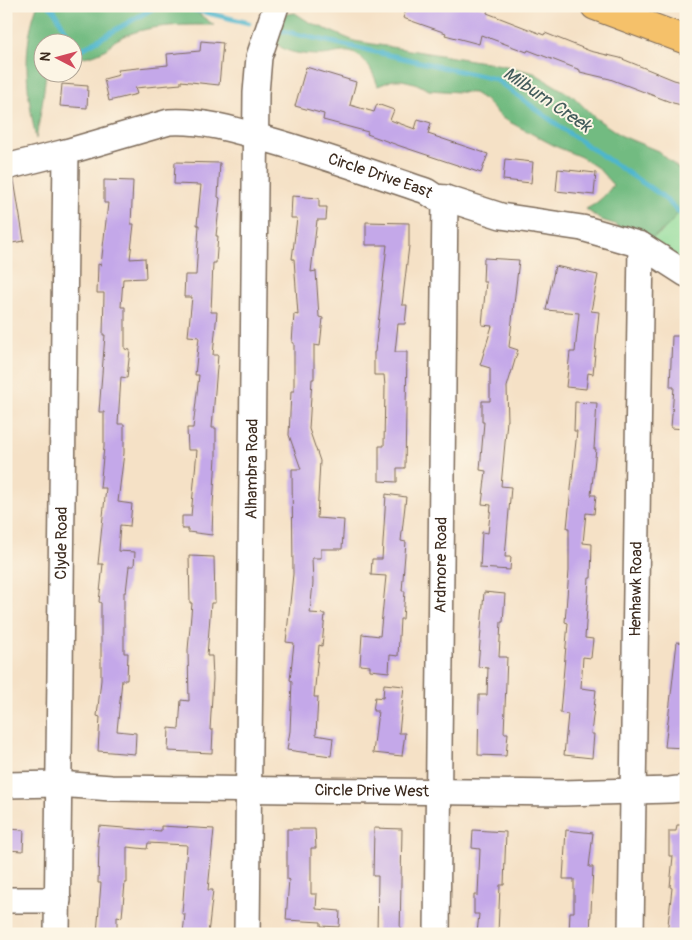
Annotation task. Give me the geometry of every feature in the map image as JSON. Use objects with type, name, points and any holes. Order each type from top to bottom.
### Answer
[{"type":"main road","points":[[595,6],[686,40]]},
{"type":"street","name":"Alhambra Road","points":[[247,934],[256,93],[259,57],[276,6]]},
{"type":"street","name":"Circle Drive East","points":[[6,167],[66,152],[169,122],[186,121],[206,124],[256,136],[305,151],[426,191],[435,197],[445,198],[501,216],[582,228],[641,245],[686,274]]},
{"type":"street","name":"Clyde Road","points":[[57,934],[66,152]]},
{"type":"street","name":"Ardmore Road","points":[[437,934],[445,198]]},
{"type":"street","name":"Henhawk Road","points":[[631,934],[641,245]]},
{"type":"street","name":"Circle Drive West","points":[[6,785],[59,784],[111,788],[563,793],[686,788]]},
{"type":"street","points":[[6,900],[58,900]]},
{"type":"green space","points":[[37,6],[188,6],[214,25],[165,26],[141,30],[116,40],[98,53],[82,57],[82,32],[32,32],[32,82],[45,82],[36,139],[27,72],[27,56],[32,23]]},
{"type":"green space","points":[[295,13],[309,22],[354,41],[502,65],[534,73],[574,97],[594,117],[622,136],[658,151],[686,175],[684,198],[676,216],[670,224],[643,243],[614,224],[599,219],[586,209],[601,199],[613,185],[598,168],[581,157],[557,147],[502,118],[485,100],[474,93],[429,90],[415,83],[402,80],[393,80],[378,86],[368,65],[355,54],[346,52],[307,55],[284,49],[275,40],[275,26],[278,18]]},
{"type":"green space","points":[[686,184],[686,271],[643,243],[662,232],[684,197]]},
{"type":"building","points":[[408,6],[478,6],[488,9],[487,13],[544,35],[545,33],[590,51],[620,58],[686,83],[686,106],[673,103],[610,79],[580,72],[580,70],[528,50],[527,52],[481,35],[479,44],[445,35],[446,33],[403,18]]},
{"type":"building","points":[[201,41],[223,43],[219,85],[181,81],[181,84],[135,88],[137,94],[109,101],[104,79],[119,75],[118,70],[168,65],[167,54],[200,51]]},
{"type":"building","points":[[306,67],[356,82],[350,105],[374,112],[377,104],[394,110],[390,120],[415,129],[418,119],[431,123],[428,134],[488,154],[481,173],[400,146],[367,134],[368,132],[323,120],[324,114],[295,106]]},
{"type":"building","points":[[62,84],[88,86],[87,108],[60,106]]},
{"type":"building","points":[[505,159],[533,162],[531,183],[503,180]]},
{"type":"building","points":[[175,162],[220,163],[218,197],[220,198],[216,236],[218,236],[216,263],[213,263],[211,312],[217,312],[213,355],[218,355],[212,428],[216,428],[212,535],[188,532],[188,529],[182,529],[182,516],[191,516],[197,450],[188,450],[187,428],[193,428],[199,375],[195,375],[199,337],[188,336],[192,297],[184,297],[185,275],[196,275],[199,225],[197,225],[201,185],[174,184]]},
{"type":"building","points":[[558,169],[596,173],[594,195],[556,191]]},
{"type":"building","points":[[14,180],[24,241],[6,244],[6,181]]},
{"type":"building","points":[[104,180],[133,181],[131,224],[134,224],[130,259],[145,258],[146,278],[123,279],[121,307],[125,307],[125,349],[130,350],[127,378],[121,377],[118,424],[124,424],[124,453],[118,502],[132,504],[130,526],[120,525],[118,551],[135,552],[134,566],[129,566],[126,592],[124,592],[124,653],[128,653],[127,680],[122,680],[117,731],[136,733],[135,754],[98,751],[100,717],[97,716],[101,680],[101,603],[99,602],[103,564],[98,564],[106,488],[100,488],[104,447],[104,412],[99,412],[105,335],[103,335],[104,293],[97,293],[98,264],[101,265],[108,203],[104,203]]},
{"type":"building","points":[[292,196],[319,198],[319,207],[327,207],[326,220],[317,220],[311,272],[316,271],[319,317],[323,318],[320,346],[314,345],[314,379],[312,379],[309,429],[320,461],[317,518],[344,520],[342,549],[321,549],[321,558],[312,558],[313,583],[310,613],[325,614],[322,646],[319,645],[314,697],[318,697],[316,735],[333,738],[331,756],[287,750],[290,731],[292,681],[290,680],[294,643],[286,642],[293,574],[292,469],[301,469],[289,435],[291,391],[294,391],[294,343],[292,343],[294,314],[298,315],[294,259],[292,259],[297,218],[291,218]]},
{"type":"building","points":[[366,222],[409,223],[409,246],[402,305],[407,305],[405,324],[398,324],[395,352],[407,352],[405,468],[397,468],[397,482],[379,481],[379,446],[384,446],[385,386],[384,375],[374,375],[374,352],[387,245],[366,245]]},
{"type":"building","points":[[484,258],[519,260],[509,347],[518,350],[507,387],[508,421],[501,486],[511,487],[505,557],[511,557],[510,570],[480,568],[482,532],[488,533],[491,505],[482,504],[486,471],[480,470],[484,422],[482,422],[482,401],[490,401],[490,368],[480,365],[492,326],[482,325],[486,282],[483,282]]},
{"type":"building","points":[[555,266],[598,275],[591,311],[599,312],[593,374],[588,373],[586,389],[566,387],[570,352],[575,352],[579,313],[546,310]]},
{"type":"building","points":[[672,336],[686,336],[686,429],[671,428],[674,387],[670,387]]},
{"type":"building","points":[[575,402],[597,403],[594,449],[596,449],[591,495],[596,495],[594,514],[586,513],[583,543],[592,544],[591,578],[589,578],[585,638],[593,639],[591,658],[583,657],[581,688],[596,690],[591,734],[594,734],[592,758],[564,755],[568,714],[560,713],[568,623],[565,622],[569,571],[569,528],[567,528],[577,431],[574,431]]},
{"type":"building","points":[[386,494],[406,497],[401,541],[406,542],[402,591],[405,591],[403,619],[400,619],[398,656],[390,655],[389,672],[370,670],[370,666],[360,665],[362,634],[380,636],[386,576],[371,575],[372,559],[382,559]]},
{"type":"building","points":[[189,556],[214,557],[215,603],[211,603],[207,656],[212,656],[213,679],[210,730],[213,730],[212,753],[168,751],[169,728],[179,729],[181,700],[189,701],[188,650],[192,603],[190,603]]},
{"type":"building","points":[[484,592],[505,594],[499,657],[507,657],[504,733],[508,733],[506,756],[478,755],[479,695],[487,695],[488,668],[478,667]]},
{"type":"building","points":[[677,642],[686,643],[686,748],[665,747]]},
{"type":"building","points":[[384,684],[404,686],[399,733],[405,733],[402,756],[373,753],[378,711],[373,711],[375,697],[383,698]]},
{"type":"building","points":[[677,825],[686,825],[686,934],[667,934],[673,856],[669,856],[669,831],[676,831]]},
{"type":"building","points":[[99,826],[161,831],[161,826],[214,829],[208,890],[213,890],[208,934],[183,934],[185,914],[182,914],[187,845],[148,843],[147,849],[127,847],[127,883],[125,883],[122,917],[117,916],[117,934],[97,934],[101,883],[98,883],[99,845],[97,845]]},
{"type":"building","points":[[374,828],[402,829],[400,934],[377,934],[378,876],[373,876]]},
{"type":"building","points":[[6,829],[24,830],[23,851],[6,850]]},
{"type":"building","points":[[287,829],[315,829],[316,848],[311,848],[311,894],[317,894],[316,909],[340,911],[339,927],[321,926],[321,922],[286,920],[289,879],[287,880]]},
{"type":"building","points":[[473,830],[506,832],[504,885],[500,885],[498,934],[477,934],[479,914],[474,914],[474,895],[478,895],[480,849],[472,848]]},
{"type":"building","points":[[566,830],[593,833],[589,867],[593,867],[590,934],[569,934],[570,912],[574,912],[574,879],[563,879]]},
{"type":"waterway","name":"Milburn Creek","points":[[49,6],[54,10],[66,32]]},
{"type":"waterway","name":"Milburn Creek","points":[[82,49],[157,6]]},
{"type":"waterway","name":"Milburn Creek","points":[[179,6],[249,23]]},
{"type":"waterway","name":"Milburn Creek","points":[[283,31],[495,79],[570,134],[661,195],[686,219]]}]
